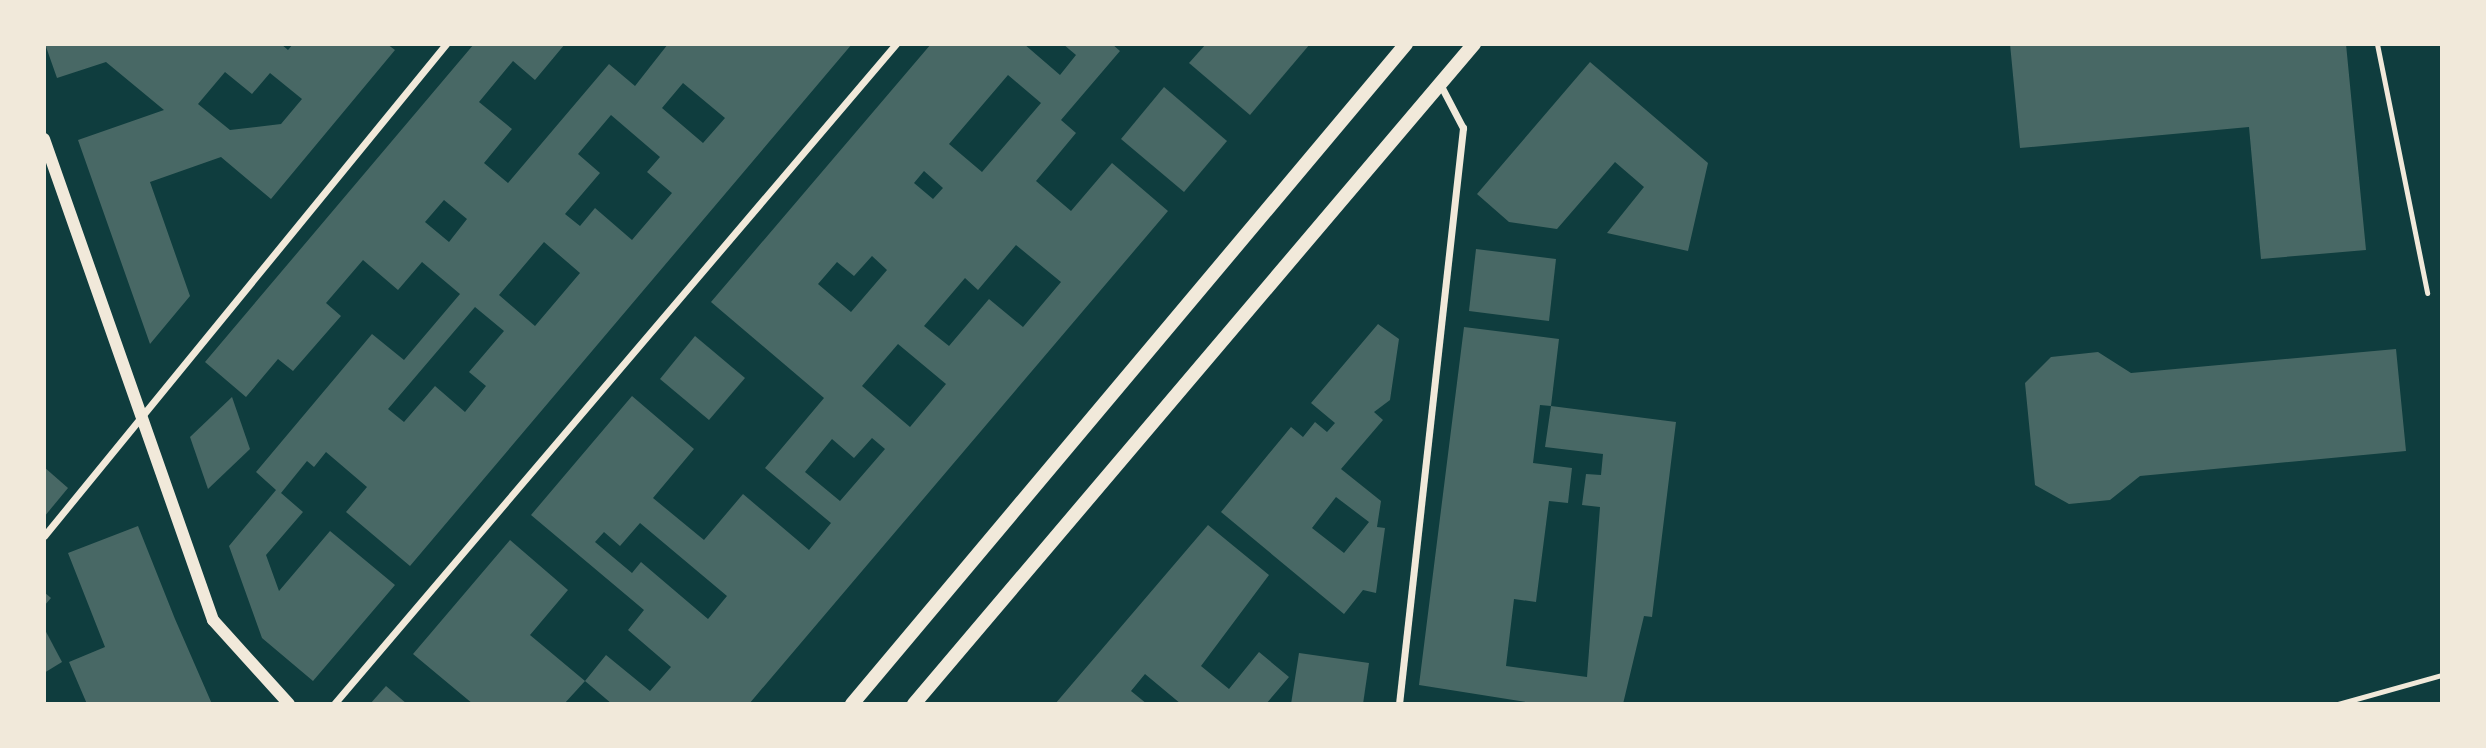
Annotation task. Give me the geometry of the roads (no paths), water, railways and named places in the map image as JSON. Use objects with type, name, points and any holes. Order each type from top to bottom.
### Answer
[{"type":"main road","points":[[852,704],[1406,44]]},
{"type":"main road","points":[[914,704],[1474,44]]},
{"type":"street","points":[[44,536],[446,44]]},
{"type":"street","points":[[334,704],[896,44]]},
{"type":"street","points":[[1399,704],[1463,128],[1441,86]]},
{"type":"street","points":[[44,139],[145,415],[214,620],[289,704]]},
{"type":"lane","points":[[2377,44],[2427,293]]},
{"type":"lane","points":[[2338,704],[2442,675]]}]
